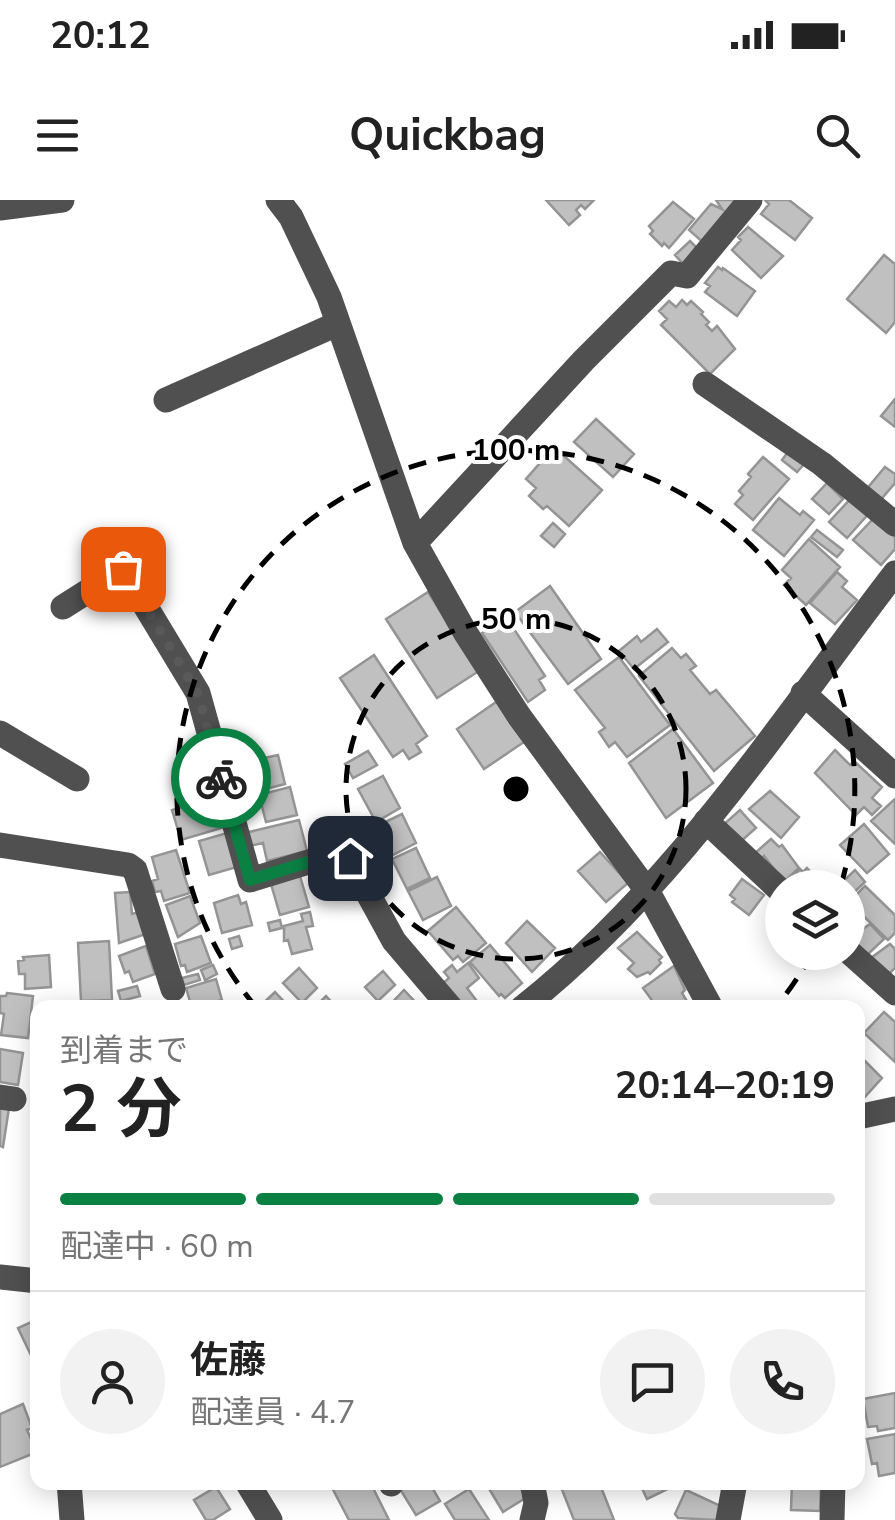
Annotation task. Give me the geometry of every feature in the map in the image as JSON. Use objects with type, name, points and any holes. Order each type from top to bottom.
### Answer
[{"type":"street","points":[[0,208],[62,200]]},
{"type":"street","points":[[278,200],[291,217],[328,297],[415,543],[465,632],[519,716],[648,892],[707,1000]]},
{"type":"street","points":[[415,543],[584,360],[671,273],[687,276],[750,200]]},
{"type":"street","points":[[166,400],[337,324]]},
{"type":"street","points":[[705,384],[822,464],[895,524]]},
{"type":"street","points":[[63,607],[123,569],[198,694],[250,880],[341,852],[347,855],[394,941],[444,1000]]},
{"type":"street","points":[[532,1000],[567,972],[648,892],[895,573]]},
{"type":"street","points":[[803,693],[895,776]]},
{"type":"street","points":[[0,733],[77,779]]},
{"type":"street","points":[[706,821],[765,876]]},
{"type":"street","points":[[0,845],[128,865],[135,870],[173,988]]},
{"type":"street","points":[[865,966],[895,993]]},
{"type":"street","points":[[865,1115],[895,1109]]},
{"type":"street","points":[[0,1277],[30,1280]]},
{"type":"street","points":[[70,1490],[72,1520]]},
{"type":"street","points":[[252,1490],[270,1520]]},
{"type":"street","points":[[532,1520],[536,1502],[534,1490]]},
{"type":"street","points":[[728,1520],[733,1490]]},
{"type":"street","points":[[832,1490],[832,1520]]},
{"type":"building","points":[[546,200],[594,200],[585,209],[581,205],[576,210],[580,215],[569,225]]},
{"type":"building","points":[[716,200],[742,200],[707,246],[689,230],[711,204],[722,209]]},
{"type":"building","points":[[765,200],[789,200],[812,218],[795,240],[761,214],[769,204]]},
{"type":"building","points":[[673,202],[694,219],[669,248],[650,234],[653,231],[649,226]]},
{"type":"building","points":[[748,227],[783,256],[761,278],[732,250]]},
{"type":"building","points":[[690,241],[701,252],[686,267],[675,255]]},
{"type":"building","points":[[884,255],[895,264],[895,322],[886,333],[847,299]]},
{"type":"building","points":[[718,267],[755,291],[737,316],[705,292],[710,286],[705,283]]},
{"type":"building","points":[[682,300],[687,305],[691,301],[703,312],[709,322],[706,325],[712,331],[717,326],[735,349],[710,374],[661,325],[667,319],[659,311],[669,301],[676,307]]},
{"type":"building","points":[[895,399],[895,427],[881,416]]},
{"type":"building","points":[[596,419],[634,454],[613,477],[574,442]]},
{"type":"building","points":[[554,447],[602,490],[569,526],[529,496],[536,488],[526,479]]},
{"type":"building","points":[[790,449],[806,462],[797,472],[782,460]]},
{"type":"building","points":[[763,457],[789,479],[753,520],[735,504],[743,495],[739,491],[751,477],[748,474]]},
{"type":"building","points":[[885,467],[895,474],[895,483],[878,503],[865,491]]},
{"type":"building","points":[[827,483],[843,499],[829,514],[812,499]]},
{"type":"building","points":[[854,495],[872,510],[847,538],[829,522]]},
{"type":"building","points":[[779,498],[800,515],[803,511],[814,520],[784,556],[753,530]]},
{"type":"building","points":[[874,518],[895,537],[895,549],[881,565],[853,540]]},
{"type":"building","points":[[553,523],[565,534],[554,547],[541,536]]},
{"type":"building","points":[[817,530],[843,550],[837,557],[811,537]]},
{"type":"building","points":[[809,539],[840,567],[806,605],[784,585],[791,578],[782,570]]},
{"type":"building","points":[[837,572],[847,581],[842,587],[857,600],[835,624],[810,603]]},
{"type":"building","points":[[550,586],[601,659],[568,684],[515,612]]},
{"type":"building","points":[[428,592],[479,671],[437,698],[386,619]]},
{"type":"building","points":[[506,617],[545,676],[539,680],[545,690],[528,702],[482,633]]},
{"type":"building","points":[[657,629],[668,642],[634,669],[619,651],[637,636],[641,642]]},
{"type":"building","points":[[672,648],[681,658],[686,654],[696,666],[690,670],[710,694],[716,690],[755,736],[714,771],[639,676]]},
{"type":"building","points":[[374,655],[427,736],[416,744],[421,752],[409,759],[403,750],[393,757],[340,678]]},
{"type":"building","points":[[619,657],[670,725],[627,757],[615,742],[609,747],[599,732],[605,728],[575,690]]},
{"type":"building","points":[[499,700],[527,740],[484,769],[457,729]]},
{"type":"building","points":[[673,729],[713,783],[666,818],[629,763]]},
{"type":"building","points":[[835,750],[850,765],[854,761],[882,787],[872,798],[881,806],[872,815],[864,807],[856,815],[815,773]]},
{"type":"building","points":[[368,751],[377,765],[353,778],[345,764]]},
{"type":"building","points":[[278,755],[285,784],[262,790],[255,760]]},
{"type":"building","points":[[383,776],[400,808],[376,822],[358,789]]},
{"type":"building","points":[[256,785],[258,793],[244,798],[241,789]]},
{"type":"building","points":[[290,787],[297,815],[266,822],[259,795]]},
{"type":"building","points":[[770,791],[799,817],[781,838],[749,809]]},
{"type":"building","points":[[217,797],[225,827],[181,840],[172,810]]},
{"type":"building","points":[[895,799],[895,844],[871,821]]},
{"type":"building","points":[[740,810],[756,828],[739,843],[723,825]]},
{"type":"building","points":[[402,814],[416,843],[389,857],[377,826]]},
{"type":"building","points":[[299,820],[307,851],[267,861],[263,843],[249,846],[245,833]]},
{"type":"building","points":[[864,824],[889,854],[867,873],[840,845]]},
{"type":"building","points":[[227,833],[237,867],[209,875],[199,841]]},
{"type":"building","points":[[771,839],[779,847],[782,845],[799,868],[775,870],[764,856],[760,860],[754,854]]},
{"type":"building","points":[[416,848],[430,878],[407,889],[392,859]]},
{"type":"building","points":[[176,850],[190,893],[164,901],[161,891],[155,892],[152,881],[158,879],[152,857]]},
{"type":"building","points":[[600,852],[628,883],[606,902],[578,871]]},
{"type":"building","points":[[300,876],[309,907],[280,915],[271,884]]},
{"type":"building","points":[[437,877],[451,906],[423,920],[408,891]]},
{"type":"building","points":[[742,879],[764,895],[749,915],[732,902],[735,899],[730,895]]},
{"type":"building","points":[[865,886],[895,915],[895,933],[888,940],[865,918]]},
{"type":"building","points":[[130,892],[132,914],[139,912],[146,934],[119,943],[115,893]]},
{"type":"building","points":[[238,895],[241,904],[246,902],[252,925],[222,933],[214,903]]},
{"type":"building","points":[[190,896],[200,923],[178,937],[166,905]]},
{"type":"building","points":[[456,907],[486,943],[463,962],[458,956],[453,960],[428,931]]},
{"type":"building","points":[[310,912],[313,926],[306,927],[312,949],[292,954],[288,940],[284,941],[284,926],[303,921],[301,914]]},
{"type":"building","points":[[280,920],[282,928],[270,931],[268,923]]},
{"type":"building","points":[[527,921],[555,948],[532,972],[506,943]]},
{"type":"building","points":[[870,924],[884,939],[866,956],[865,955],[865,928]]},
{"type":"building","points":[[637,932],[662,957],[650,974],[637,977],[628,969],[634,963],[618,948]]},
{"type":"building","points":[[201,936],[211,963],[187,972],[185,965],[181,966],[175,944]]},
{"type":"building","points":[[239,936],[242,946],[232,949],[229,939]]},
{"type":"building","points":[[109,941],[112,1000],[81,1000],[78,943]]},
{"type":"building","points":[[890,944],[895,949],[895,968],[888,975],[871,958]]},
{"type":"building","points":[[490,945],[522,983],[505,998],[470,962]]},
{"type":"building","points":[[146,946],[155,974],[133,982],[119,956]]},
{"type":"building","points":[[49,955],[51,987],[25,989],[25,974],[19,974],[18,961]]},
{"type":"building","points":[[468,963],[479,978],[467,988],[476,1000],[458,1000],[442,984],[449,978],[444,972],[452,965],[457,972]]},
{"type":"building","points":[[213,965],[217,974],[205,980],[201,970]]},
{"type":"building","points":[[674,966],[686,1000],[652,1000],[643,988]]},
{"type":"building","points":[[299,968],[317,988],[305,1000],[299,1000],[283,983]]},
{"type":"building","points":[[383,971],[395,985],[379,1000],[365,987]]},
{"type":"building","points":[[198,974],[200,980],[184,985],[182,978]]},
{"type":"building","points":[[216,979],[222,1000],[190,1000],[186,988]]},
{"type":"building","points":[[137,986],[140,996],[121,1000],[118,991]]},
{"type":"building","points":[[404,990],[413,1000],[395,1000]]},
{"type":"building","points":[[275,992],[282,1000],[266,1000]]},
{"type":"building","points":[[0,996],[33,996],[28,1038],[1,1035],[4,1014],[0,1013]]},
{"type":"building","points":[[884,1012],[895,1022],[895,1062],[865,1034]]},
{"type":"building","points":[[0,1049],[23,1053],[18,1085],[0,1082]]},
{"type":"building","points":[[865,1061],[882,1078],[865,1097]]},
{"type":"building","points":[[0,1107],[9,1108],[3,1147],[0,1146]]},
{"type":"building","points":[[30,1323],[30,1353],[18,1328]]},
{"type":"building","points":[[895,1393],[895,1428],[878,1431],[877,1426],[868,1427],[865,1399]]},
{"type":"building","points":[[23,1404],[30,1423],[27,1430],[30,1455],[0,1467],[0,1414]]},
{"type":"building","points":[[895,1434],[895,1473],[879,1476],[867,1439]]},
{"type":"building","points":[[218,1490],[230,1509],[206,1520],[194,1500]]},
{"type":"building","points":[[333,1490],[374,1490],[389,1520],[349,1520]]},
{"type":"building","points":[[401,1490],[434,1490],[440,1501],[416,1515]]},
{"type":"building","points":[[470,1490],[489,1520],[455,1520],[445,1504]]},
{"type":"building","points":[[490,1490],[523,1490],[527,1497],[503,1512]]},
{"type":"building","points":[[562,1490],[602,1490],[614,1520],[574,1520]]},
{"type":"building","points":[[643,1490],[666,1490],[647,1499]]},
{"type":"building","points":[[686,1490],[723,1507],[717,1520],[678,1518],[675,1514]]},
{"type":"building","points":[[792,1490],[821,1490],[820,1511],[791,1510]]},
{"type":"way so far","points":[[123,569],[198,694],[221,778]]},
{"type":"route","points":[[221,778],[250,880],[341,852],[350,858]]}]
